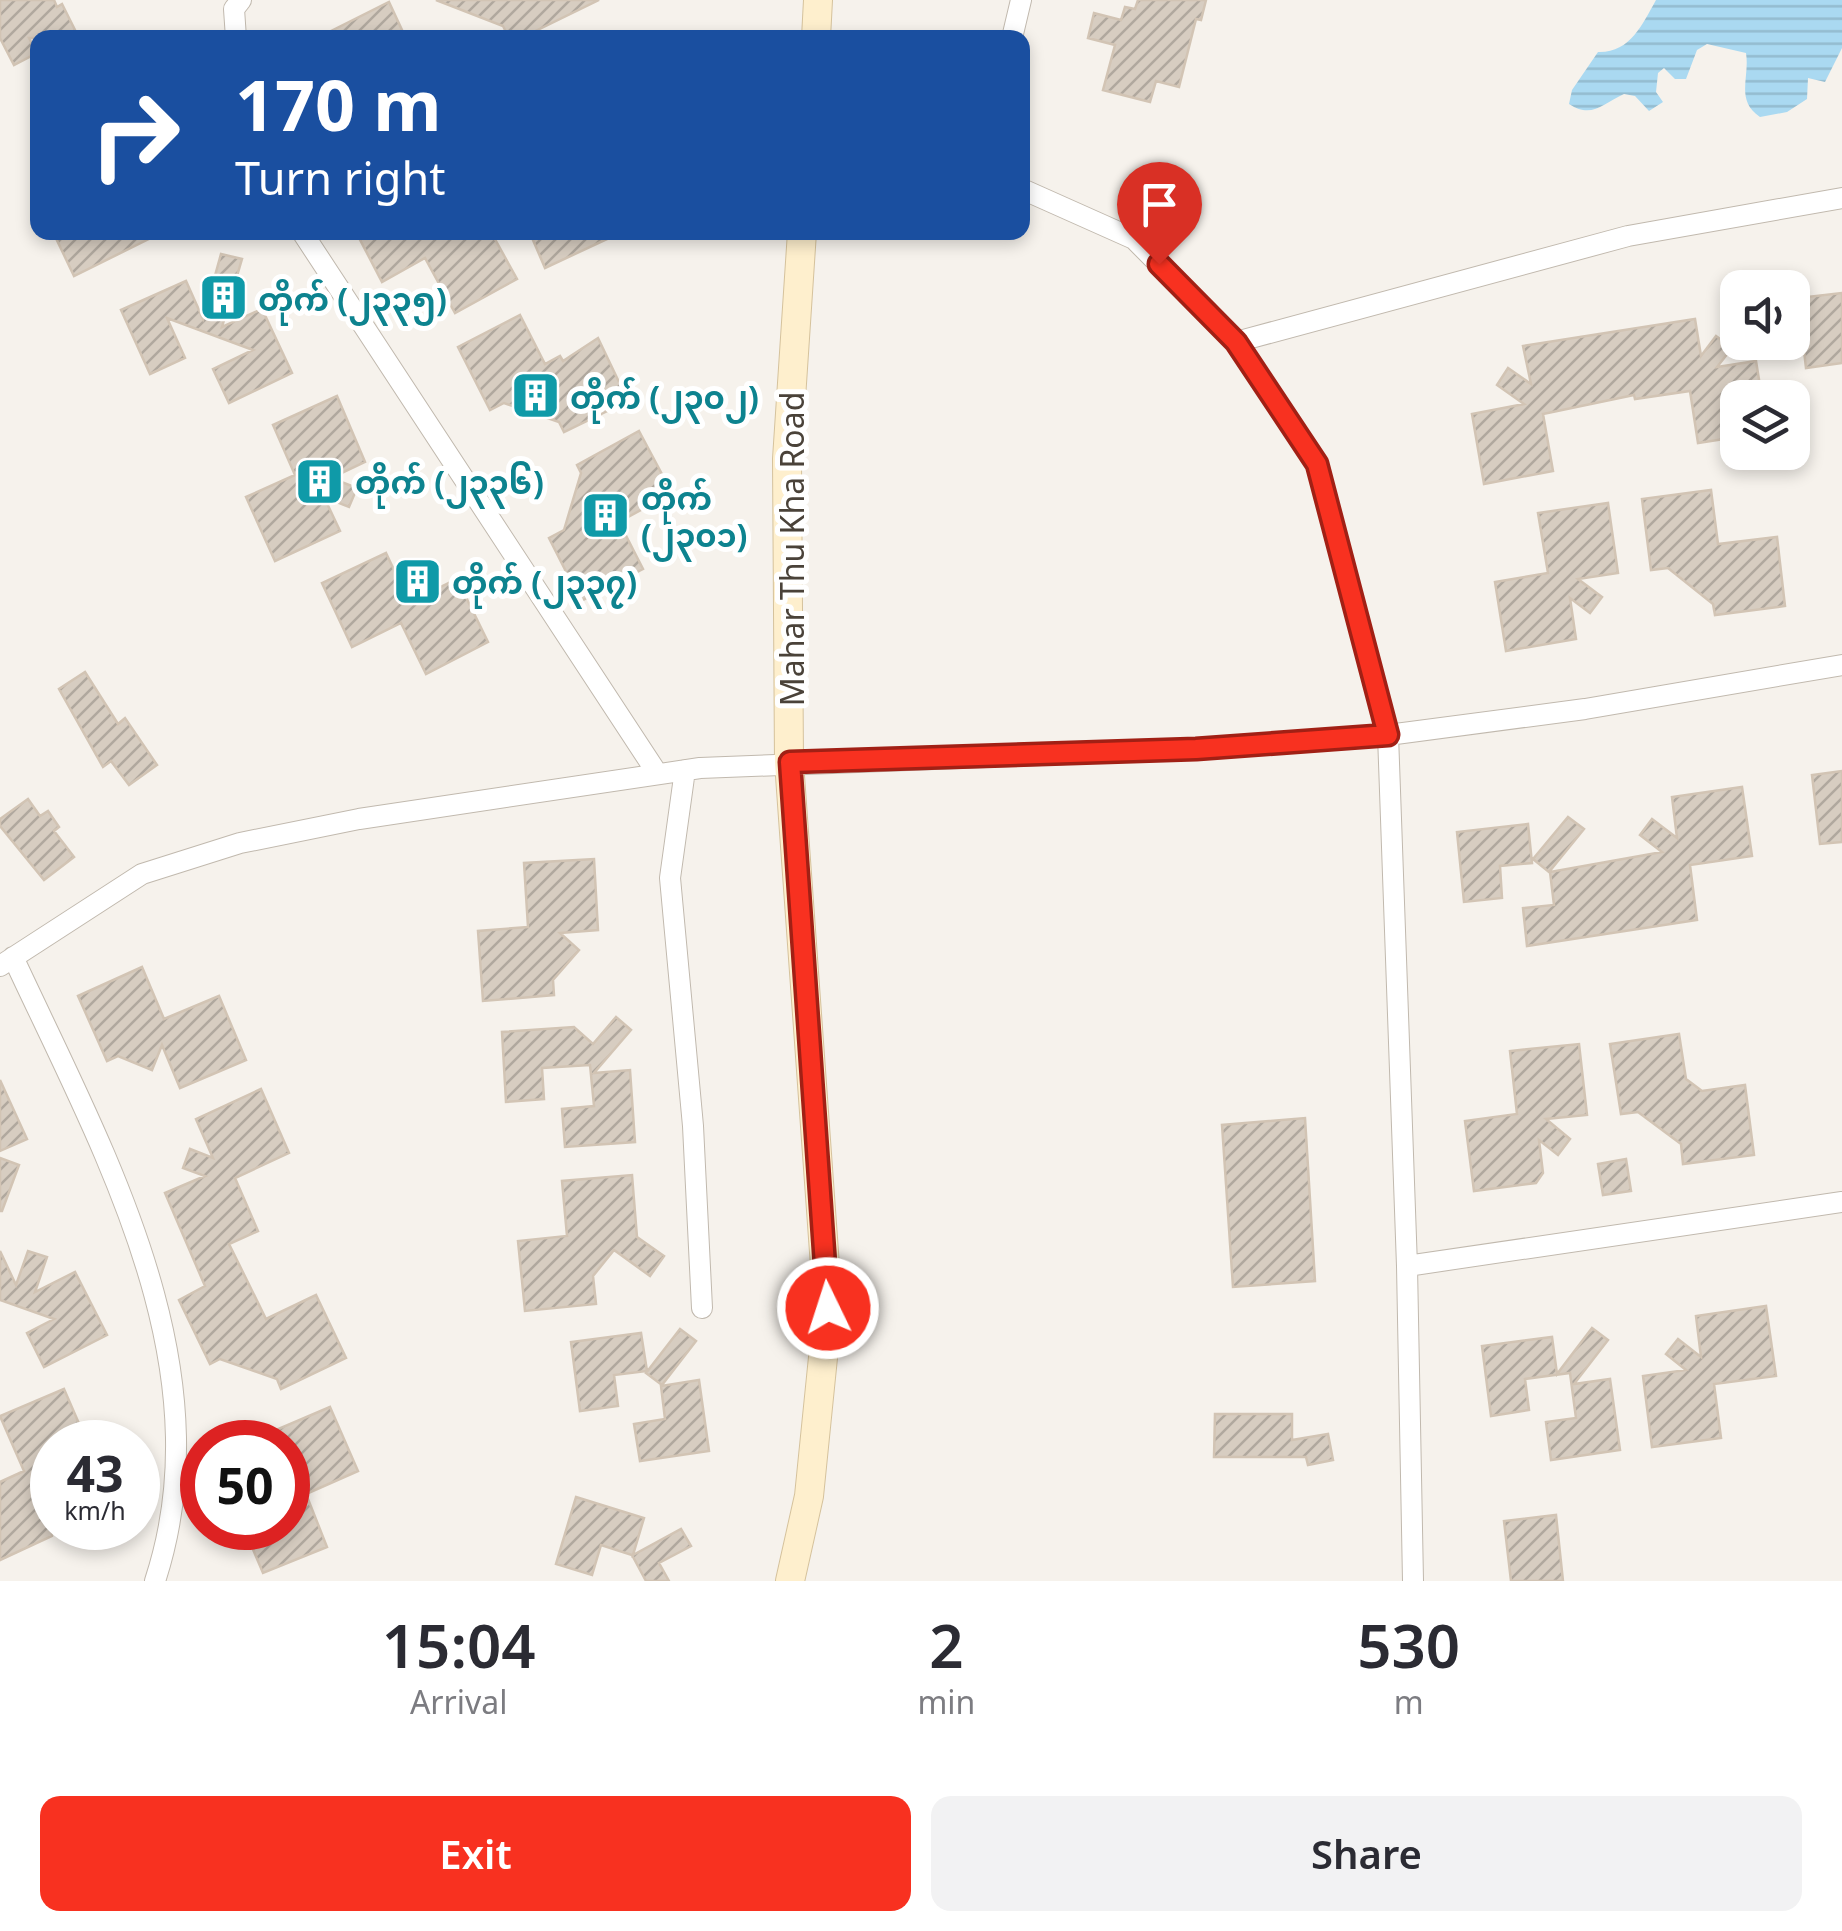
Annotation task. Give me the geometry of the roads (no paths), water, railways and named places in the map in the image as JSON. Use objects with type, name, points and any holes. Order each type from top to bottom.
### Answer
[{"type":"main road","points":[[816,30],[818,0]]},
{"type":"main road","name":"Mahar Thu Kha Road","points":[[790,1581],[809,1496],[828,1308],[790,762],[787,460],[801,240]]},
{"type":"street","points":[[235,30],[234,9],[241,0]]},
{"type":"street","points":[[1014,30],[1022,0]]},
{"type":"street","points":[[1030,192],[1134,238],[1236,342],[1317,464],[1388,735],[1408,1266],[1413,1581]]},
{"type":"street","points":[[1236,342],[1628,236],[1842,198]]},
{"type":"street","points":[[307,240],[657,772]]},
{"type":"street","points":[[155,1581],[171,1524],[176,1474],[172,1392],[154,1282],[108,1162],[7,962],[142,874],[180,859],[358,819],[657,772],[790,762],[1196,749],[1388,735],[1585,709],[1842,665]]},
{"type":"street","points":[[685,770],[670,878],[693,1126],[702,1308]]},
{"type":"street","points":[[1408,1266],[1842,1202]]},
{"type":"water","points":[[1656,0],[1842,0],[1842,48],[1825,82],[1808,78],[1807,99],[1787,112],[1760,117],[1746,96],[1746,53],[1707,44],[1697,50],[1686,79],[1675,79],[1664,68],[1658,73],[1656,92],[1663,102],[1649,111],[1635,96],[1624,94],[1591,110],[1569,104],[1572,90],[1598,52],[1627,43]]},
{"type":"place","name":"တိုက် (၂၃၃၅)","points":[[223,298]]},
{"type":"place","name":"တိုက် (၂၃၀၂)","points":[[535,396]]},
{"type":"place","name":"တိုက် (၂၃၃၆)","points":[[320,481]]},
{"type":"place","name":"တိုက် (၂၃၀၁)","points":[[606,515]]},
{"type":"place","name":"တိုက် (၂၃၃၇)","points":[[417,581]]}]
